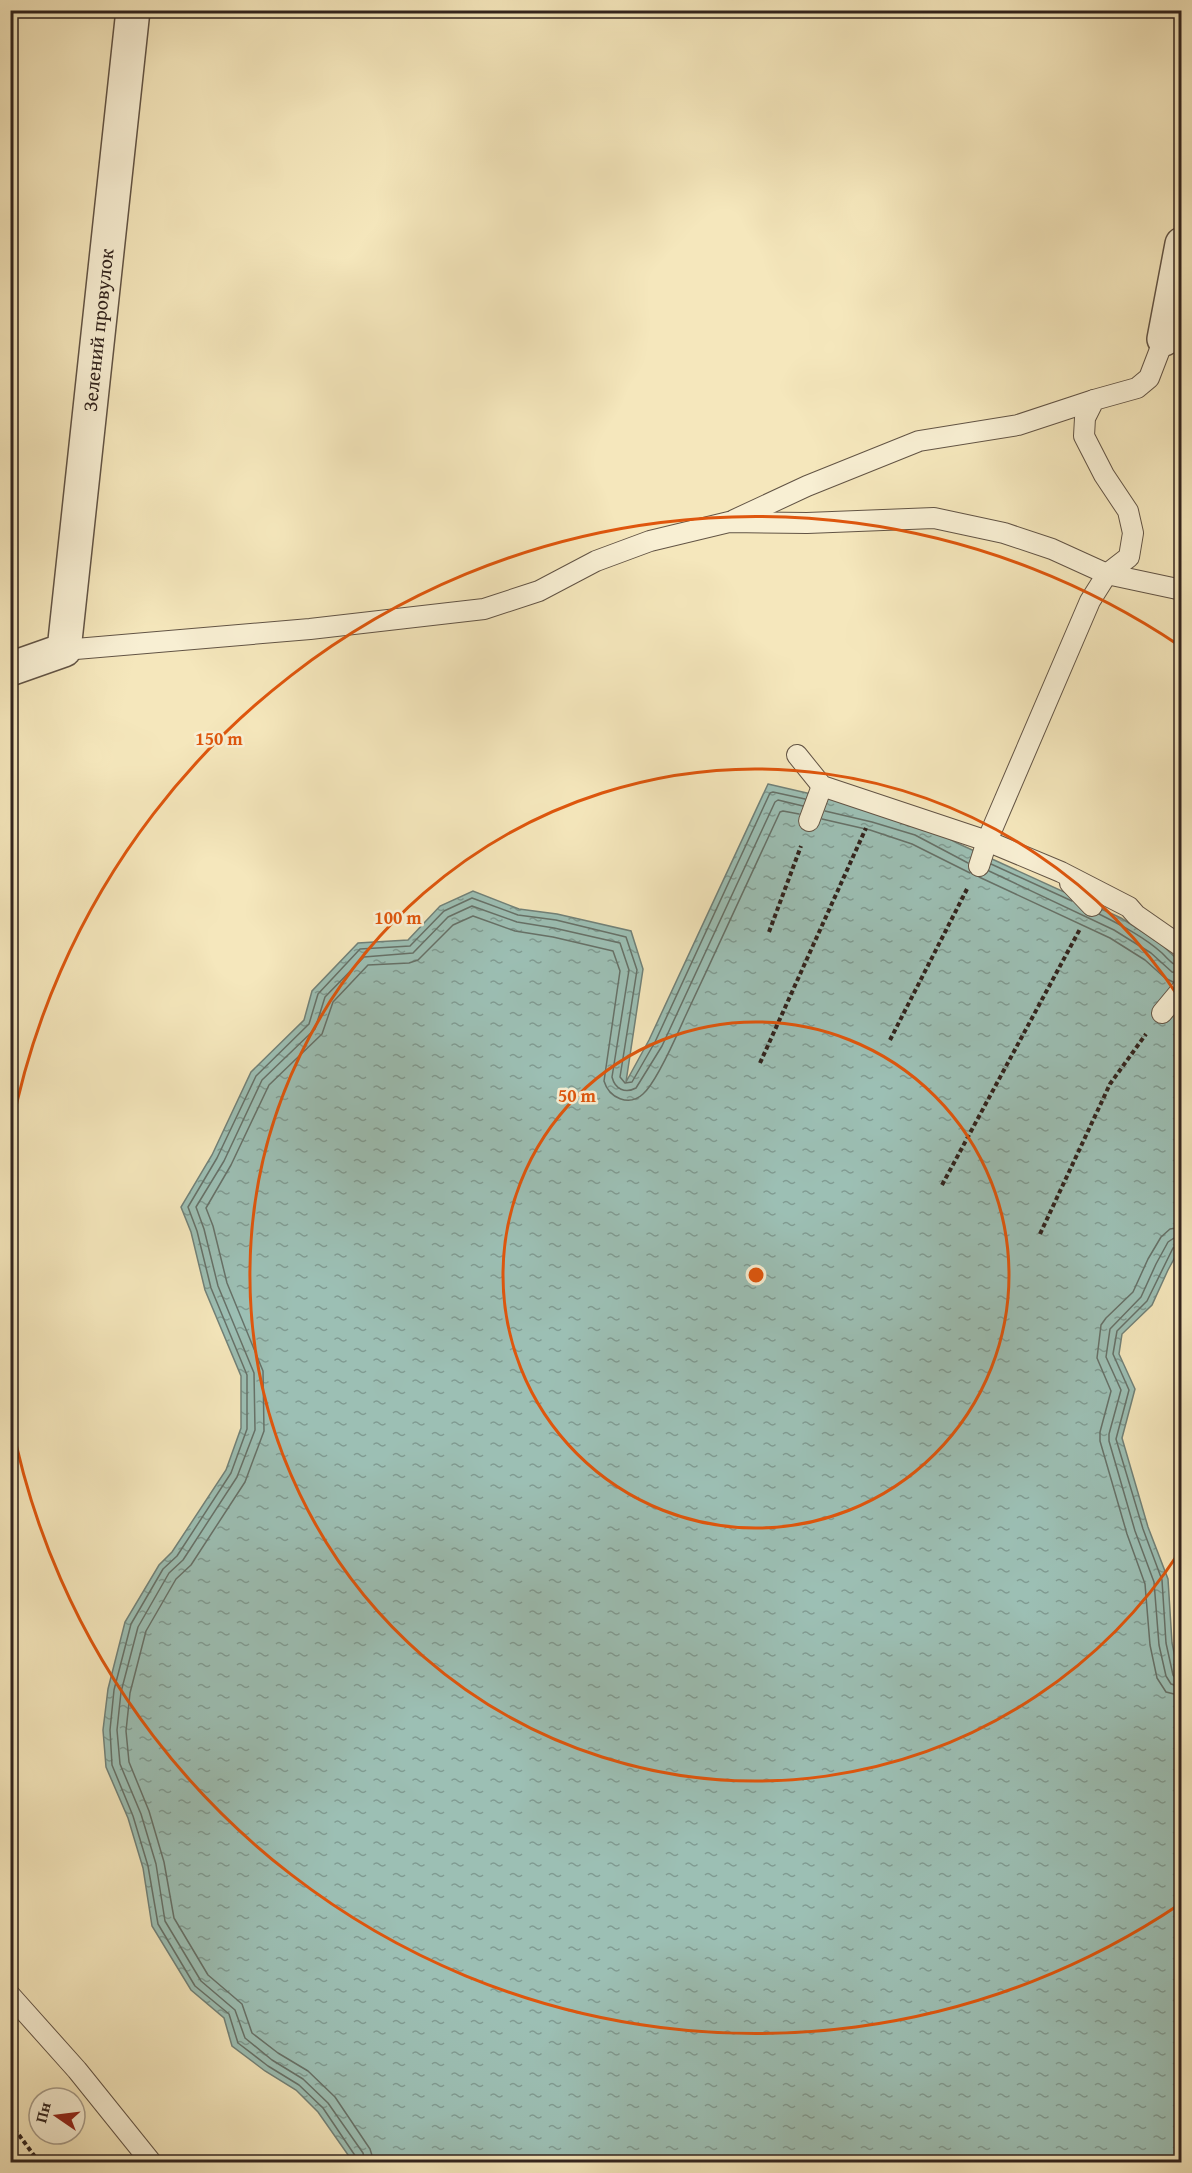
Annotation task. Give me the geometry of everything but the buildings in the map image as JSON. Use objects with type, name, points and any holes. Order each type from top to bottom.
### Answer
[{"type":"street","name":"Зелений провулок","points":[[64,650],[133,10]]},
{"type":"street","points":[[1164,339],[1182,244]]},
{"type":"street","points":[[10,669],[64,650]]},
{"type":"lane","points":[[64,650],[310,629],[484,609],[539,591],[596,561],[650,541],[729,522],[807,486],[919,441],[1018,425],[1137,388],[1149,378],[1164,339]]},
{"type":"lane","points":[[979,866],[987,841],[1090,601],[1107,574],[1129,557],[1133,533],[1128,512],[1104,475],[1084,436],[1085,418],[1094,400]]},
{"type":"lane","points":[[729,522],[807,523],[934,518],[1004,533],[1052,549],[1107,574],[1182,590]]},
{"type":"lane","points":[[797,755],[822,786],[987,841],[1060,872],[1129,907],[1136,915],[1182,947]]},
{"type":"lane","points":[[809,821],[822,786]]},
{"type":"lane","points":[[872,816],[911,815]]},
{"type":"lane","points":[[1060,872],[1092,906]]},
{"type":"lane","points":[[1162,1013],[1182,989]]},
{"type":"lane","points":[[10,1995],[77,2070],[151,2163]]},
{"type":"path","points":[[760,1063],[872,816]]},
{"type":"path","points":[[769,932],[809,821]]},
{"type":"path","points":[[890,1041],[979,866]]},
{"type":"path","points":[[942,1185],[1092,906]]},
{"type":"path","points":[[1040,1234],[1110,1084],[1162,1013]]},
{"type":"path","points":[[10,2123],[39,2163]]},
{"type":"water","points":[[768,784],[876,809],[921,823],[957,843],[1121,918],[1159,942],[1181,963],[1181,1246],[1152,1305],[1122,1334],[1119,1354],[1135,1389],[1122,1438],[1148,1527],[1168,1579],[1172,1643],[1181,1686],[1181,2162],[353,2162],[318,2112],[296,2090],[265,2071],[232,2046],[224,2018],[191,1990],[152,1926],[143,1868],[128,1818],[106,1767],[103,1730],[108,1689],[125,1622],[159,1565],[172,1552],[226,1470],[241,1428],[241,1376],[205,1290],[191,1232],[181,1207],[212,1155],[251,1072],[304,1020],[312,991],[358,943],[408,940],[440,906],[473,891],[519,909],[557,914],[631,931],[643,969],[626,1082],[649,1040]]}]
